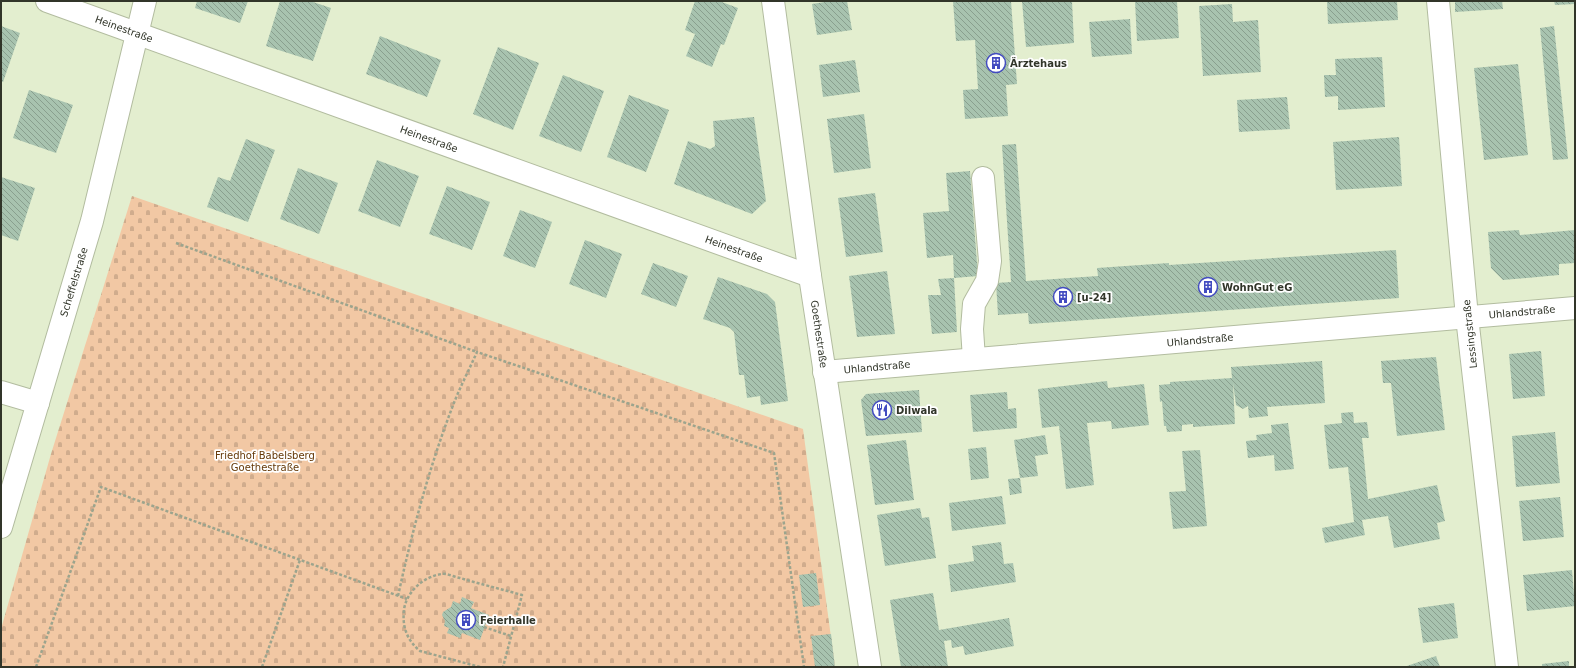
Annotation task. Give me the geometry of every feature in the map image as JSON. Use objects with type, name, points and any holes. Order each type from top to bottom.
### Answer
[{"type":"street","name":"Heinestraße","points":[[47,1],[810,276]]},
{"type":"street","name":"Scheffelstraße","points":[[1,527],[92,221],[145,1]]},
{"type":"street","name":"Goethestraße","points":[[773,1],[810,276],[870,667]]},
{"type":"street","name":"Lessingstraße","points":[[1438,1],[1467,317],[1508,667]]},
{"type":"street","points":[[974,359],[972,329],[974,304],[987,281],[990,261],[984,178]]},
{"type":"street","name":"Uhlandstraße","points":[[824,372],[1575,308]]},
{"type":"street","points":[[1,392],[38,403]]},
{"type":"path","points":[[176,243],[477,352],[774,453],[804,667]]},
{"type":"path","points":[[398,596],[410,539],[452,407],[477,352]]},
{"type":"path","points":[[36,667],[101,487],[407,599]]},
{"type":"path","points":[[262,667],[300,560]]},
{"type":"path","points":[[480,667],[469,666],[420,651],[413,644],[404,626],[403,616],[407,599],[416,587],[425,580],[442,573],[522,595],[503,667]]},
{"type":"path","points":[[484,627],[511,636]]},
{"type":"green space","name":"Friedhof Babelsberg Goethestraße","points":[[132,196],[803,429],[835,667],[1,667],[1,629],[51,454]]},
{"type":"building","points":[[197,1],[248,1],[240,23],[195,8]]},
{"type":"building","points":[[280,1],[310,1],[331,8],[313,61],[266,46]]},
{"type":"building","points":[[695,1],[719,1],[738,8],[724,45],[721,44],[712,67],[686,56],[695,34],[685,30]]},
{"type":"building","points":[[831,1],[847,1],[852,30],[817,35],[812,4]]},
{"type":"building","name":"Ärztehaus","points":[[953,1],[1011,1],[1017,84],[1006,85],[1008,116],[965,119],[963,90],[978,89],[975,40],[956,41]]},
{"type":"building","points":[[1022,1],[1072,1],[1074,43],[1026,47]]},
{"type":"building","points":[[1135,1],[1177,1],[1179,38],[1137,41]]},
{"type":"building","points":[[1327,1],[1397,1],[1398,20],[1328,24]]},
{"type":"building","points":[[1455,1],[1502,1],[1503,9],[1455,12]]},
{"type":"building","points":[[1554,1],[1575,1],[1575,4],[1555,5]]},
{"type":"building","points":[[1232,4],[1233,22],[1258,20],[1261,72],[1203,76],[1199,6]]},
{"type":"building","points":[[1130,19],[1132,54],[1092,57],[1089,22]]},
{"type":"building","points":[[1,26],[20,33],[3,82],[1,81]]},
{"type":"building","points":[[1554,26],[1568,159],[1553,160],[1540,28]]},
{"type":"building","points":[[380,36],[441,60],[427,97],[366,74]]},
{"type":"building","points":[[498,47],[539,63],[513,130],[473,114]]},
{"type":"building","points":[[1382,57],[1385,107],[1338,110],[1338,96],[1325,97],[1324,75],[1336,75],[1335,59]]},
{"type":"building","points":[[855,60],[860,92],[823,97],[819,65]]},
{"type":"building","points":[[1518,64],[1528,155],[1484,160],[1474,68]]},
{"type":"building","points":[[563,75],[604,91],[581,152],[539,136]]},
{"type":"building","points":[[29,90],[73,105],[56,153],[13,138]]},
{"type":"building","points":[[629,95],[669,110],[646,172],[607,157]]},
{"type":"building","points":[[1287,97],[1290,129],[1239,132],[1237,100]]},
{"type":"building","points":[[864,114],[871,168],[834,173],[827,119]]},
{"type":"building","points":[[754,117],[766,201],[752,214],[674,184],[688,141],[710,149],[715,146],[713,121]]},
{"type":"building","points":[[1399,137],[1402,186],[1336,190],[1333,142]]},
{"type":"building","points":[[246,139],[275,150],[248,222],[207,207],[218,177],[230,181]]},
{"type":"building","points":[[1016,144],[1026,281],[1098,276],[1097,268],[1169,263],[1169,265],[1396,250],[1399,298],[1029,324],[1028,313],[998,315],[996,283],[1011,282],[1002,145]]},
{"type":"building","points":[[377,160],[419,176],[400,227],[358,211]]},
{"type":"building","points":[[298,168],[338,183],[319,234],[280,219]]},
{"type":"building","points":[[970,171],[978,276],[954,278],[953,255],[927,258],[923,213],[949,211],[946,173]]},
{"type":"building","points":[[1,177],[35,188],[18,241],[1,235]]},
{"type":"building","points":[[447,186],[490,202],[472,250],[429,234]]},
{"type":"building","points":[[875,193],[883,252],[846,257],[838,198]]},
{"type":"building","points":[[520,210],[552,222],[535,268],[503,256]]},
{"type":"building","points":[[1519,230],[1520,235],[1575,230],[1575,263],[1559,264],[1559,275],[1503,280],[1491,268],[1488,232]]},
{"type":"building","points":[[585,240],[622,254],[606,298],[569,284]]},
{"type":"building","points":[[653,263],[688,276],[676,307],[641,294]]},
{"type":"building","points":[[887,271],[895,334],[857,337],[849,276]]},
{"type":"building","points":[[718,277],[767,294],[775,302],[788,401],[761,405],[760,396],[747,398],[744,375],[739,375],[734,332],[730,328],[703,319]]},
{"type":"building","points":[[954,278],[957,332],[932,334],[928,295],[941,295],[938,279]]},
{"type":"building","points":[[1541,351],[1545,396],[1513,399],[1509,354]]},
{"type":"building","points":[[1436,357],[1445,430],[1397,436],[1391,383],[1383,383],[1381,361]]},
{"type":"building","points":[[1322,361],[1325,403],[1267,407],[1268,416],[1249,418],[1248,406],[1243,409],[1236,405],[1233,383],[1235,424],[1193,427],[1193,424],[1182,425],[1182,431],[1167,432],[1166,426],[1164,426],[1159,385],[1170,384],[1170,382],[1232,378],[1231,367]]},
{"type":"building","points":[[1107,381],[1108,388],[1144,384],[1149,425],[1112,429],[1111,421],[1087,423],[1094,485],[1066,489],[1059,426],[1042,428],[1038,389]]},
{"type":"building","points":[[919,390],[922,432],[866,436],[861,400],[866,394]]},
{"type":"building","points":[[1007,392],[1008,409],[1016,408],[1017,428],[973,432],[970,395]]},
{"type":"building","points":[[1353,412],[1354,423],[1367,422],[1369,438],[1362,438],[1368,499],[1437,485],[1445,521],[1437,523],[1440,539],[1394,548],[1388,516],[1362,520],[1365,535],[1325,543],[1322,528],[1354,522],[1348,467],[1329,469],[1324,425],[1342,423],[1341,413]]},
{"type":"building","points":[[1288,423],[1294,469],[1275,471],[1274,455],[1248,458],[1246,441],[1257,440],[1256,435],[1272,433],[1271,425]]},
{"type":"building","points":[[1555,432],[1560,483],[1516,487],[1512,436]]},
{"type":"building","points":[[1045,435],[1048,454],[1035,456],[1038,476],[1020,478],[1014,440]]},
{"type":"building","points":[[906,440],[914,500],[875,505],[867,445]]},
{"type":"building","points":[[986,447],[989,478],[971,480],[968,449]]},
{"type":"building","points":[[1200,450],[1207,526],[1173,529],[1169,492],[1186,491],[1182,451]]},
{"type":"building","points":[[1020,478],[1022,493],[1010,495],[1008,479]]},
{"type":"building","points":[[1002,496],[1006,524],[952,531],[949,503]]},
{"type":"building","points":[[1560,497],[1564,537],[1523,541],[1519,501]]},
{"type":"building","points":[[920,508],[922,518],[929,517],[936,558],[885,566],[877,515]]},
{"type":"building","points":[[1001,542],[1004,564],[1013,563],[1016,582],[951,592],[948,565],[974,561],[972,546]]},
{"type":"building","points":[[1572,570],[1575,606],[1527,611],[1523,575]]},
{"type":"building","points":[[816,573],[820,605],[803,607],[799,575]]},
{"type":"building","points":[[933,593],[939,630],[1009,618],[1014,646],[965,655],[963,646],[952,648],[951,640],[944,641],[948,667],[901,667],[890,600]]},
{"type":"building","name":"Feierhalle","points":[[462,597],[474,602],[471,608],[489,615],[480,640],[462,633],[460,638],[447,633],[449,628],[444,626],[445,621],[442,615],[443,612],[451,607],[453,601],[460,604]]},
{"type":"building","points":[[1454,603],[1458,638],[1423,643],[1418,608]]},
{"type":"building","points":[[831,634],[835,667],[815,667],[811,636]]},
{"type":"building","points":[[1436,656],[1440,667],[1404,667]]},
{"type":"building","points":[[1569,661],[1569,667],[1542,667],[1542,664]]},
{"type":"place","name":"Ärztehaus","points":[[996,63]]},
{"type":"place","name":"WohnGut eG","points":[[1208,287]]},
{"type":"place","name":"[u-24]","points":[[1063,297]]},
{"type":"place","name":"Dilwala","points":[[882,410]]},
{"type":"place","name":"Feierhalle","points":[[466,620]]}]
